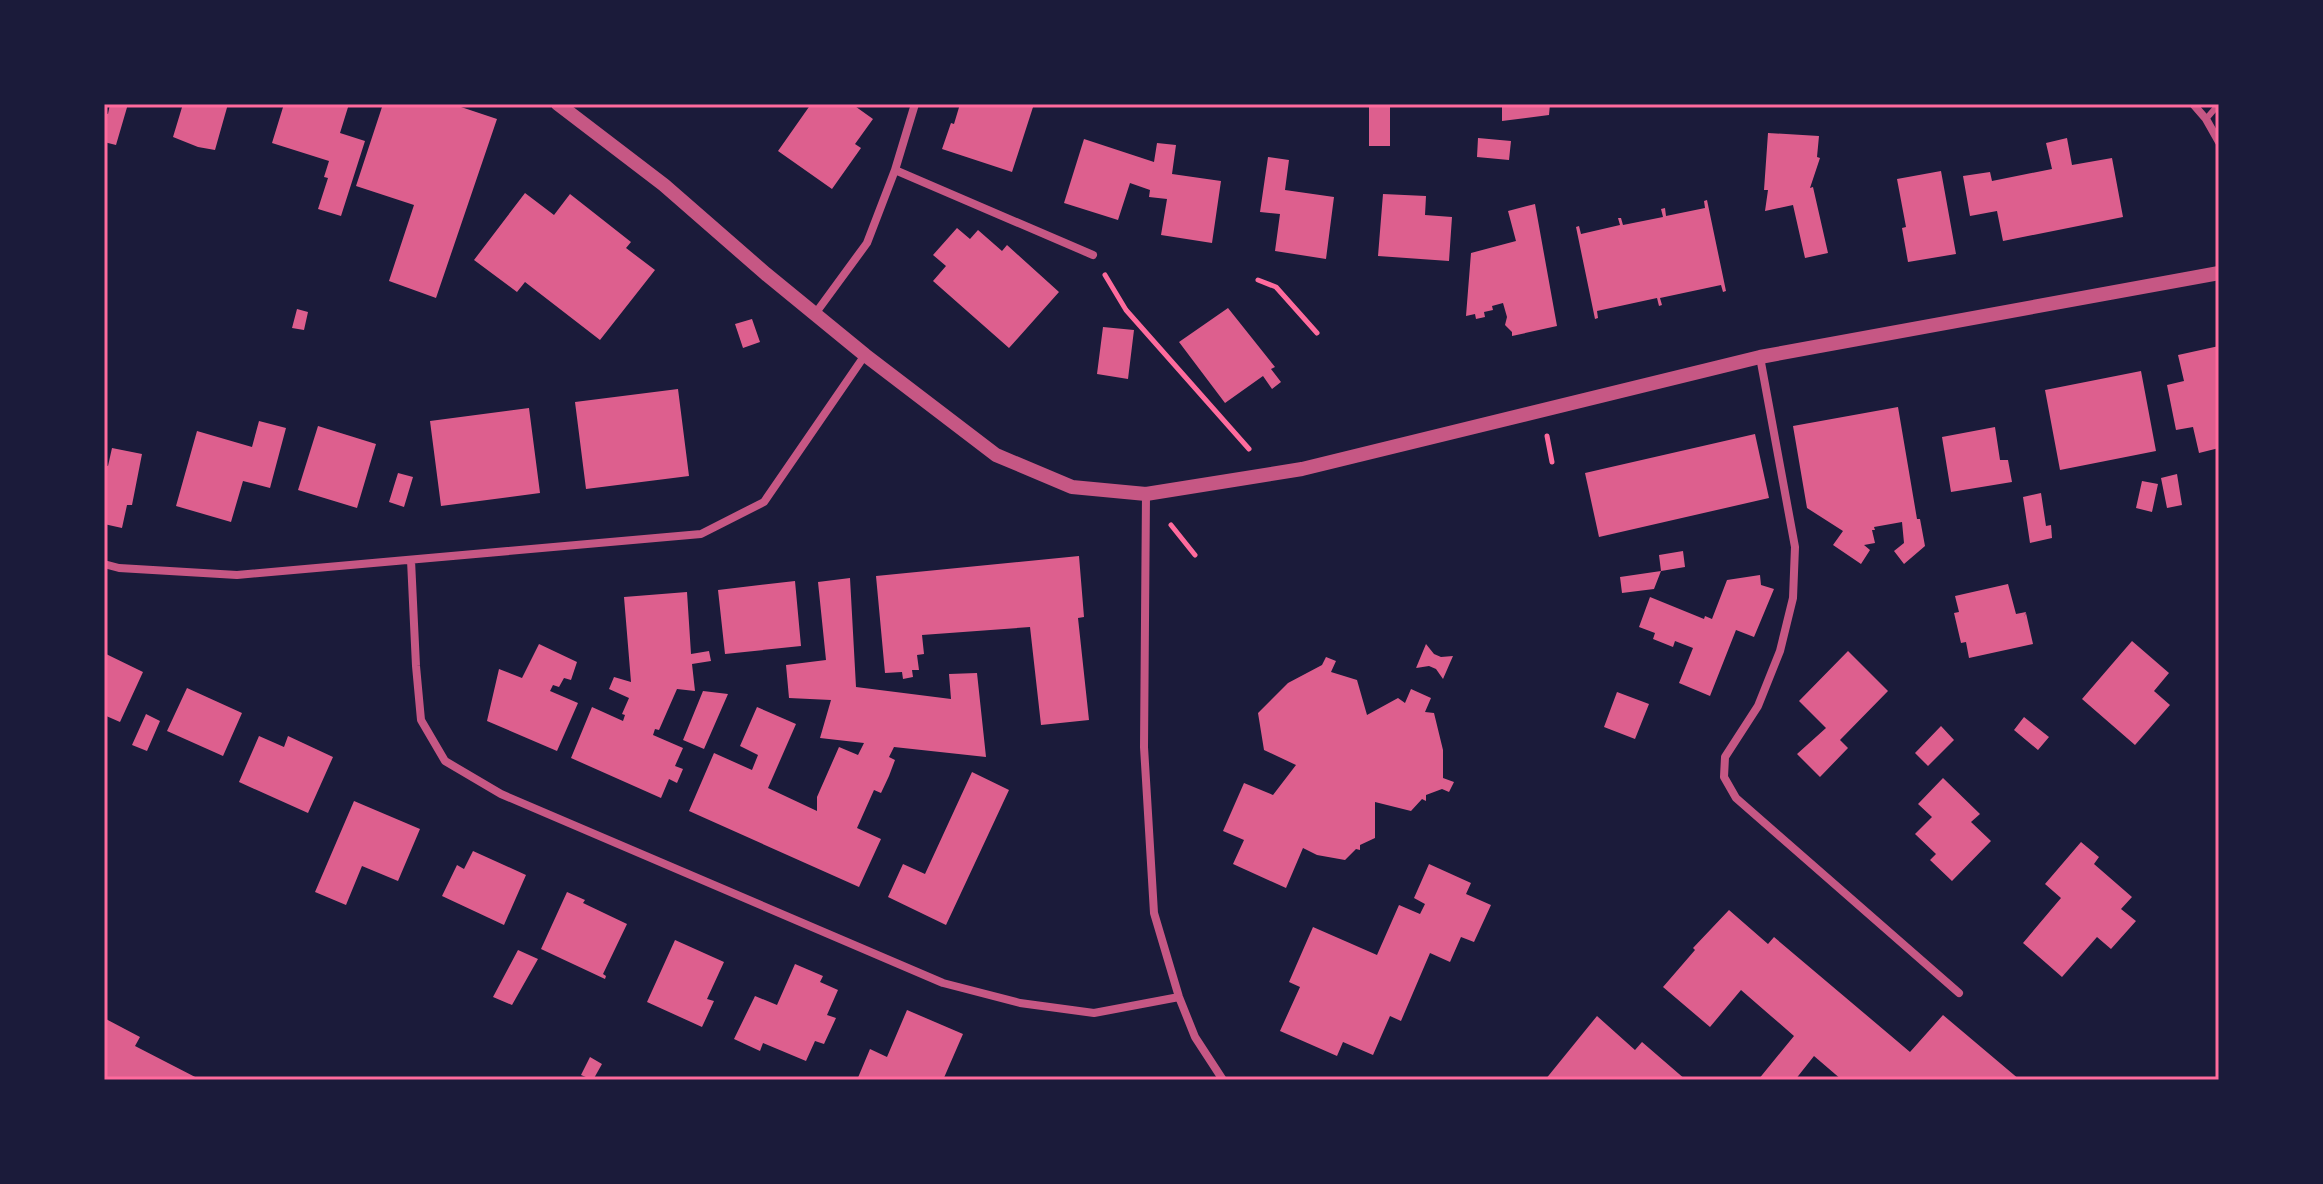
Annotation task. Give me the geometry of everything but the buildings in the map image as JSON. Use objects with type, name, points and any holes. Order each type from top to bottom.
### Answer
[{"type":"street","points":[[558,104],[664,185],[865,355],[996,455],[1072,487],[1146,494],[1302,469],[1760,357],[2219,273]]},
{"type":"street","points":[[815,314],[867,243],[895,170],[915,104]]},
{"type":"street","points":[[2193,104],[2219,142]]},
{"type":"street","points":[[895,170],[1093,255]]},
{"type":"street","points":[[104,564],[119,568],[237,575],[701,534],[764,502],[865,355]]},
{"type":"street","points":[[1760,357],[1795,547],[1793,598],[1780,651],[1758,706],[1725,757],[1724,777],[1736,798],[1959,993]]},
{"type":"street","points":[[1146,494],[1144,747],[1154,913],[1179,997],[1195,1037],[1223,1080]]},
{"type":"street","points":[[411,560],[421,720],[445,761],[501,794],[943,983],[1020,1003],[1094,1013],[1179,997]]},
{"type":"lane","points":[[2206,119],[2219,104]]},
{"type":"path","points":[[1093,255],[1126,310],[1271,473]]},
{"type":"path","points":[[1258,280],[1276,287],[1317,333]]}]
